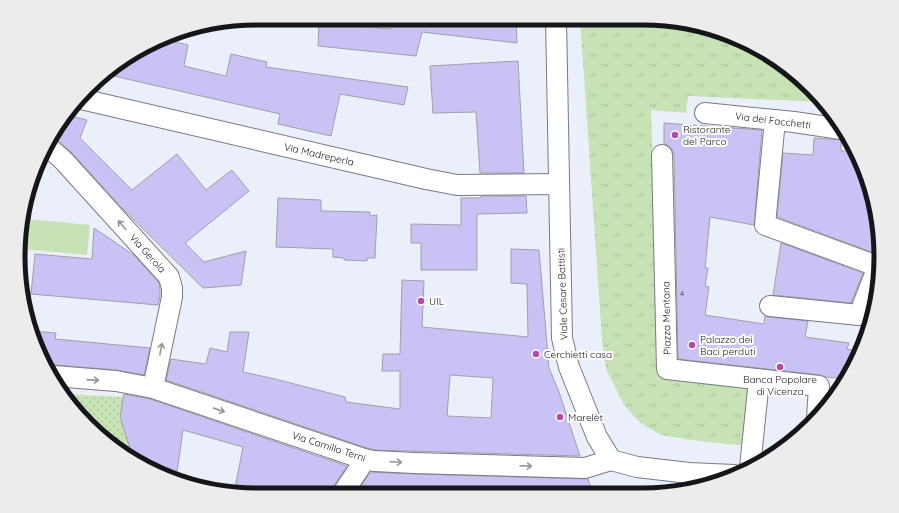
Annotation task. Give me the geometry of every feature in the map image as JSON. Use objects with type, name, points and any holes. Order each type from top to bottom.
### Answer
[{"type":"street","name":"Viale Cesare Battisti","points":[[556,25],[562,338],[574,381],[597,437],[611,460]]},
{"type":"street","name":"Via Madreperla","points":[[86,100],[457,185],[559,184]]},
{"type":"street","name":"Via dei Facchetti","points":[[705,113],[835,128]]},
{"type":"street","points":[[775,120],[765,225],[874,265]]},
{"type":"street","name":"Via Gerola","points":[[51,150],[64,160],[169,277],[172,288],[172,297],[153,388]]},
{"type":"street","name":"Piazza Mentana","points":[[662,155],[667,368],[819,386],[818,408]]},
{"type":"street","points":[[770,306],[859,315],[873,279]]},
{"type":"street","name":"Via Camillo Terni","points":[[59,376],[116,381],[153,388],[374,460],[414,463],[585,468],[611,460]]},
{"type":"street","points":[[751,461],[759,380]]},
{"type":"street","points":[[346,488],[359,469],[364,458]]},
{"type":"street","points":[[611,460],[637,467],[716,476]]},
{"type":"green space","points":[[580,25],[658,25],[688,29],[717,37],[745,49],[771,64],[795,82],[815,102],[688,96],[686,113],[651,110],[660,376],[752,386],[748,446],[690,440],[661,435],[639,422],[624,405],[606,369],[602,340]]},
{"type":"green space","points":[[28,219],[90,225],[87,255],[25,249]]},
{"type":"green space","points":[[71,394],[124,397],[143,458],[104,431],[82,409]]},
{"type":"building","points":[[319,25],[357,25],[391,29],[391,25],[516,25],[517,43],[422,32],[416,56],[318,46]]},
{"type":"building","points":[[172,41],[188,45],[184,66],[226,76],[231,54],[267,62],[266,67],[408,87],[404,105],[340,94],[331,136],[278,124],[280,114],[112,76],[141,56]]},
{"type":"building","points":[[518,61],[524,173],[480,173],[476,112],[433,113],[430,66]]},
{"type":"building","points":[[73,117],[87,120],[80,138],[132,190],[177,154],[206,190],[232,170],[249,191],[185,243],[204,262],[246,251],[241,285],[203,288],[124,210],[71,152],[57,139]]},
{"type":"building","points":[[664,123],[762,130],[754,225],[710,217],[705,268],[708,268],[705,286],[709,287],[705,315],[764,324],[765,316],[808,321],[805,337],[849,343],[847,349],[854,350],[839,378],[678,359],[674,155],[672,149],[668,145],[664,144]]},
{"type":"building","points":[[814,138],[841,140],[841,151],[848,151],[862,182],[870,211],[874,253],[777,217],[783,153],[813,155]]},
{"type":"building","points":[[481,196],[526,196],[527,213],[477,214],[477,270],[421,270],[421,243],[411,243],[411,224],[461,225],[461,198],[481,198]]},
{"type":"building","points":[[278,198],[321,200],[321,211],[370,212],[370,216],[377,215],[375,258],[367,258],[367,261],[344,260],[344,258],[333,257],[333,249],[276,247]]},
{"type":"building","points":[[94,228],[135,256],[159,283],[160,296],[158,305],[31,294],[35,254],[92,259]]},
{"type":"building","points":[[781,243],[863,273],[851,303],[773,295]]},
{"type":"building","points":[[511,249],[539,250],[549,368],[559,392],[580,456],[375,450],[166,380],[171,359],[206,364],[210,348],[227,352],[230,332],[249,332],[243,372],[345,397],[346,402],[400,409],[400,371],[382,371],[383,354],[400,354],[402,280],[424,281],[422,327],[528,337],[527,284],[511,283]],"holes":[[[450,375],[493,378],[491,418],[447,416]]]},
{"type":"building","points":[[37,331],[56,333],[55,339],[150,348],[144,375],[117,370],[53,366],[49,359]]},
{"type":"building","points":[[124,394],[150,399],[347,466],[332,488],[235,487],[243,447],[183,430],[177,474],[154,464],[131,451],[120,417]]},
{"type":"building","points":[[370,472],[588,479],[591,488],[360,488]]},
{"type":"place","name":"Ristorante del Parco","points":[[675,135]]},
{"type":"place","name":"UIL","points":[[421,301]]},
{"type":"place","name":"Palazzo dei Baci perduti","points":[[692,345]]},
{"type":"place","name":"Cerchietti casa","points":[[536,354]]},
{"type":"place","name":"Banca Popolare di Vicenza","points":[[780,367]]},
{"type":"place","name":"Marelèt","points":[[560,417]]}]
